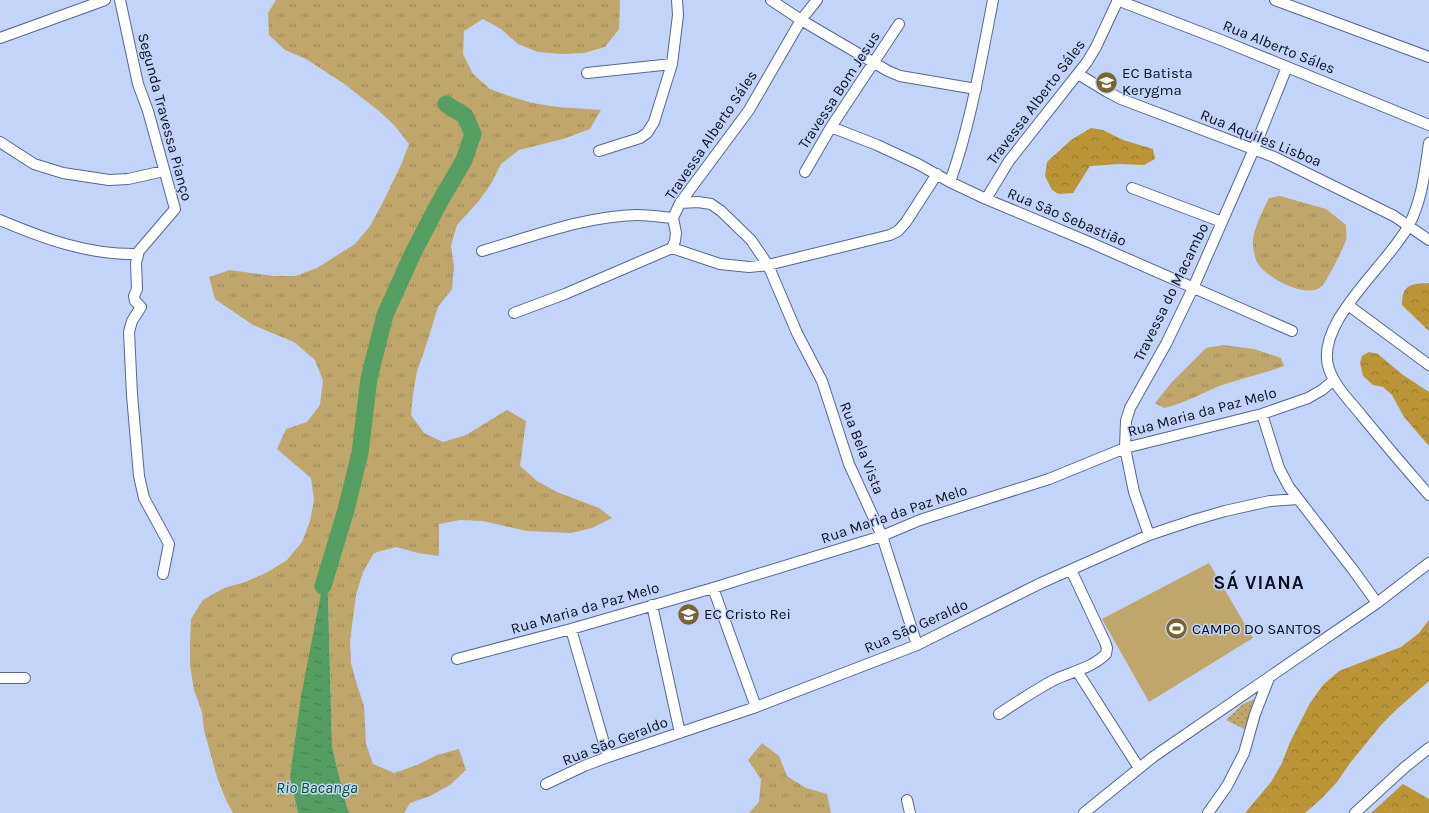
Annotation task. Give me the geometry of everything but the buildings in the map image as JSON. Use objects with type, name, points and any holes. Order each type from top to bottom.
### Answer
[{"type":"street","points":[[0,38],[105,0]]},
{"type":"street","name":"Segunda Travessa Pianço","points":[[120,0],[138,84],[148,111],[174,209],[138,254]]},
{"type":"street","points":[[599,151],[640,138],[647,133],[654,122],[672,64],[678,15],[677,0]]},
{"type":"street","points":[[771,0],[801,20],[888,72],[900,76],[976,89]]},
{"type":"street","name":"Travessa Alberto Sáles","points":[[672,248],[675,241],[676,232],[673,218],[680,203],[749,110],[801,20],[817,0]]},
{"type":"street","points":[[950,182],[964,140],[976,89],[993,0]]},
{"type":"street","name":"Travessa Alberto Sáles","points":[[986,199],[1009,161],[1078,74],[1096,48],[1118,0]]},
{"type":"street","name":"Rua Alberto Sáles","points":[[1118,0],[1429,124]]},
{"type":"street","points":[[1275,0],[1429,57]]},
{"type":"street","name":"Travessa Bom Jesus","points":[[805,172],[831,127],[899,24]]},
{"type":"street","points":[[588,73],[672,64]]},
{"type":"street","name":"Travessa do Macambo","points":[[1149,535],[1134,492],[1125,448],[1126,421],[1130,408],[1166,344],[1193,288],[1254,149],[1287,67]]},
{"type":"street","name":"Rua Aquiles Lisboa","points":[[1078,74],[1106,92],[1121,99],[1274,157],[1394,216],[1429,240]]},
{"type":"street","name":"Rua São Sebastião","points":[[831,127],[918,164],[950,182],[986,199],[1089,242],[1292,331]]},
{"type":"street","points":[[0,142],[34,164],[63,173],[109,180],[128,179],[164,171]]},
{"type":"street","points":[[1429,143],[1421,192],[1409,225],[1392,251],[1342,313],[1333,331],[1327,351],[1326,361],[1334,380],[1389,449],[1429,495]]},
{"type":"street","points":[[514,313],[565,294],[672,248],[720,264],[749,267],[768,266],[890,235],[898,231],[906,222],[937,174]]},
{"type":"street","points":[[1132,188],[1222,222]]},
{"type":"street","name":"Rua Bela Vista","points":[[680,203],[698,202],[710,204],[721,211],[751,240],[768,266],[797,333],[822,382],[849,464],[882,536],[917,645]]},
{"type":"street","points":[[482,251],[566,227],[602,219],[637,215],[673,218]]},
{"type":"street","points":[[0,220],[41,238],[73,247],[104,252],[138,254],[136,263],[137,289],[134,296],[135,301],[141,308],[132,321],[130,327],[132,395],[139,476],[144,498],[170,544],[163,574]]},
{"type":"street","points":[[1348,305],[1429,365]]},
{"type":"street","name":"Rua Maria da Paz Melo","points":[[457,658],[571,629],[713,588],[882,536],[920,520],[1049,479],[1125,448],[1262,414],[1308,398],[1322,390],[1334,380]]},
{"type":"street","points":[[1262,414],[1279,468],[1289,487],[1378,603]]},
{"type":"street","name":"Rua São Geraldo","points":[[546,784],[584,766],[608,757],[756,707],[917,645],[1041,583],[1149,535],[1225,511],[1270,502],[1298,499]]},
{"type":"street","points":[[1084,813],[1139,768],[1378,603],[1429,563]]},
{"type":"street","points":[[999,714],[1030,693],[1091,664],[1104,657],[1108,652],[1071,570]]},
{"type":"street","points":[[713,588],[756,707]]},
{"type":"street","points":[[652,605],[680,733]]},
{"type":"street","points":[[571,629],[608,757]]},
{"type":"street","points":[[1077,671],[1139,768]]},
{"type":"street","points":[[0,678],[25,678]]},
{"type":"street","points":[[1208,813],[1227,786],[1244,753],[1255,714],[1269,678]]},
{"type":"street","points":[[1355,813],[1404,768],[1429,748]]},
{"type":"street","points":[[907,800],[910,813]]},
{"type":"green space","points":[[276,0],[620,0],[619,29],[605,47],[584,53],[562,54],[538,52],[518,44],[501,29],[483,19],[464,31],[463,54],[473,74],[490,89],[533,103],[557,107],[601,110],[590,129],[563,139],[519,150],[501,164],[491,184],[478,202],[457,225],[451,246],[454,267],[452,289],[438,307],[417,371],[411,415],[424,433],[443,442],[466,435],[507,410],[526,421],[520,466],[537,481],[557,492],[599,508],[612,518],[592,528],[571,533],[527,531],[483,521],[460,520],[439,524],[439,556],[418,553],[396,547],[374,553],[363,572],[356,595],[350,641],[351,663],[364,706],[366,744],[373,764],[394,773],[417,765],[437,755],[459,749],[466,770],[450,785],[430,796],[410,803],[404,813],[349,813],[346,804],[332,747],[327,566],[290,777],[298,813],[233,813],[217,777],[204,730],[202,712],[194,690],[190,666],[191,619],[203,600],[224,588],[245,582],[266,573],[287,560],[302,542],[310,521],[314,500],[311,478],[277,449],[286,429],[307,422],[320,405],[323,381],[315,360],[294,342],[253,325],[215,299],[209,277],[230,270],[273,276],[296,276],[317,268],[355,244],[370,226],[381,206],[401,165],[409,144],[395,126],[379,111],[343,83],[306,59],[285,50],[269,35],[268,13]]},
{"type":"green space","points":[[1091,128],[1103,130],[1123,140],[1153,149],[1155,159],[1144,165],[1119,164],[1090,166],[1073,193],[1059,194],[1052,190],[1045,176],[1047,162],[1071,140]]},
{"type":"green space","points":[[1280,196],[1326,209],[1346,225],[1345,243],[1324,283],[1316,290],[1298,289],[1288,286],[1263,270],[1256,259],[1253,238],[1256,227],[1269,198]]},
{"type":"green space","points":[[1429,283],[1429,331],[1402,305],[1402,298],[1409,286]]},
{"type":"green space","points":[[1223,345],[1254,349],[1281,358],[1284,366],[1222,385],[1172,406],[1164,408],[1155,403],[1171,383],[1206,348]]},
{"type":"green space","points":[[1369,352],[1378,354],[1403,375],[1429,392],[1429,446],[1404,417],[1392,395],[1383,387],[1373,385],[1363,376],[1360,363],[1362,356]]},
{"type":"green space","name":"CAMPO DO SANTOS","points":[[1209,563],[1253,638],[1149,702],[1102,619]]},
{"type":"green space","points":[[1429,620],[1429,681],[1381,725],[1350,763],[1337,782],[1321,799],[1305,813],[1245,813],[1271,782],[1282,763],[1290,742],[1310,703],[1323,685],[1339,671],[1401,647],[1419,633]]},
{"type":"green space","points":[[1267,694],[1250,732],[1226,720],[1243,704]]},
{"type":"green space","points":[[762,743],[779,756],[787,776],[806,788],[827,794],[831,813],[749,813],[759,802],[761,779],[748,760]]},
{"type":"green space","points":[[1403,784],[1429,799],[1429,813],[1371,813]]},
{"type":"water","name":"Rio Bacanga","points":[[327,563],[332,747],[349,813],[298,813],[290,777],[301,696]]},
{"type":"waterway","points":[[323,586],[346,510],[360,453],[369,378],[385,315],[413,253],[439,203],[464,160],[473,134],[465,116],[446,104]]},
{"type":"place","name":"EC Batista Kerygma","points":[[1107,82]]},
{"type":"place","name":"EC Cristo Rei","points":[[689,614]]},
{"type":"place","name":"CAMPO DO SANTOS","points":[[1177,629]]},
{"type":"district","name":"SÁ VIANA","points":[[1259,582]]}]
